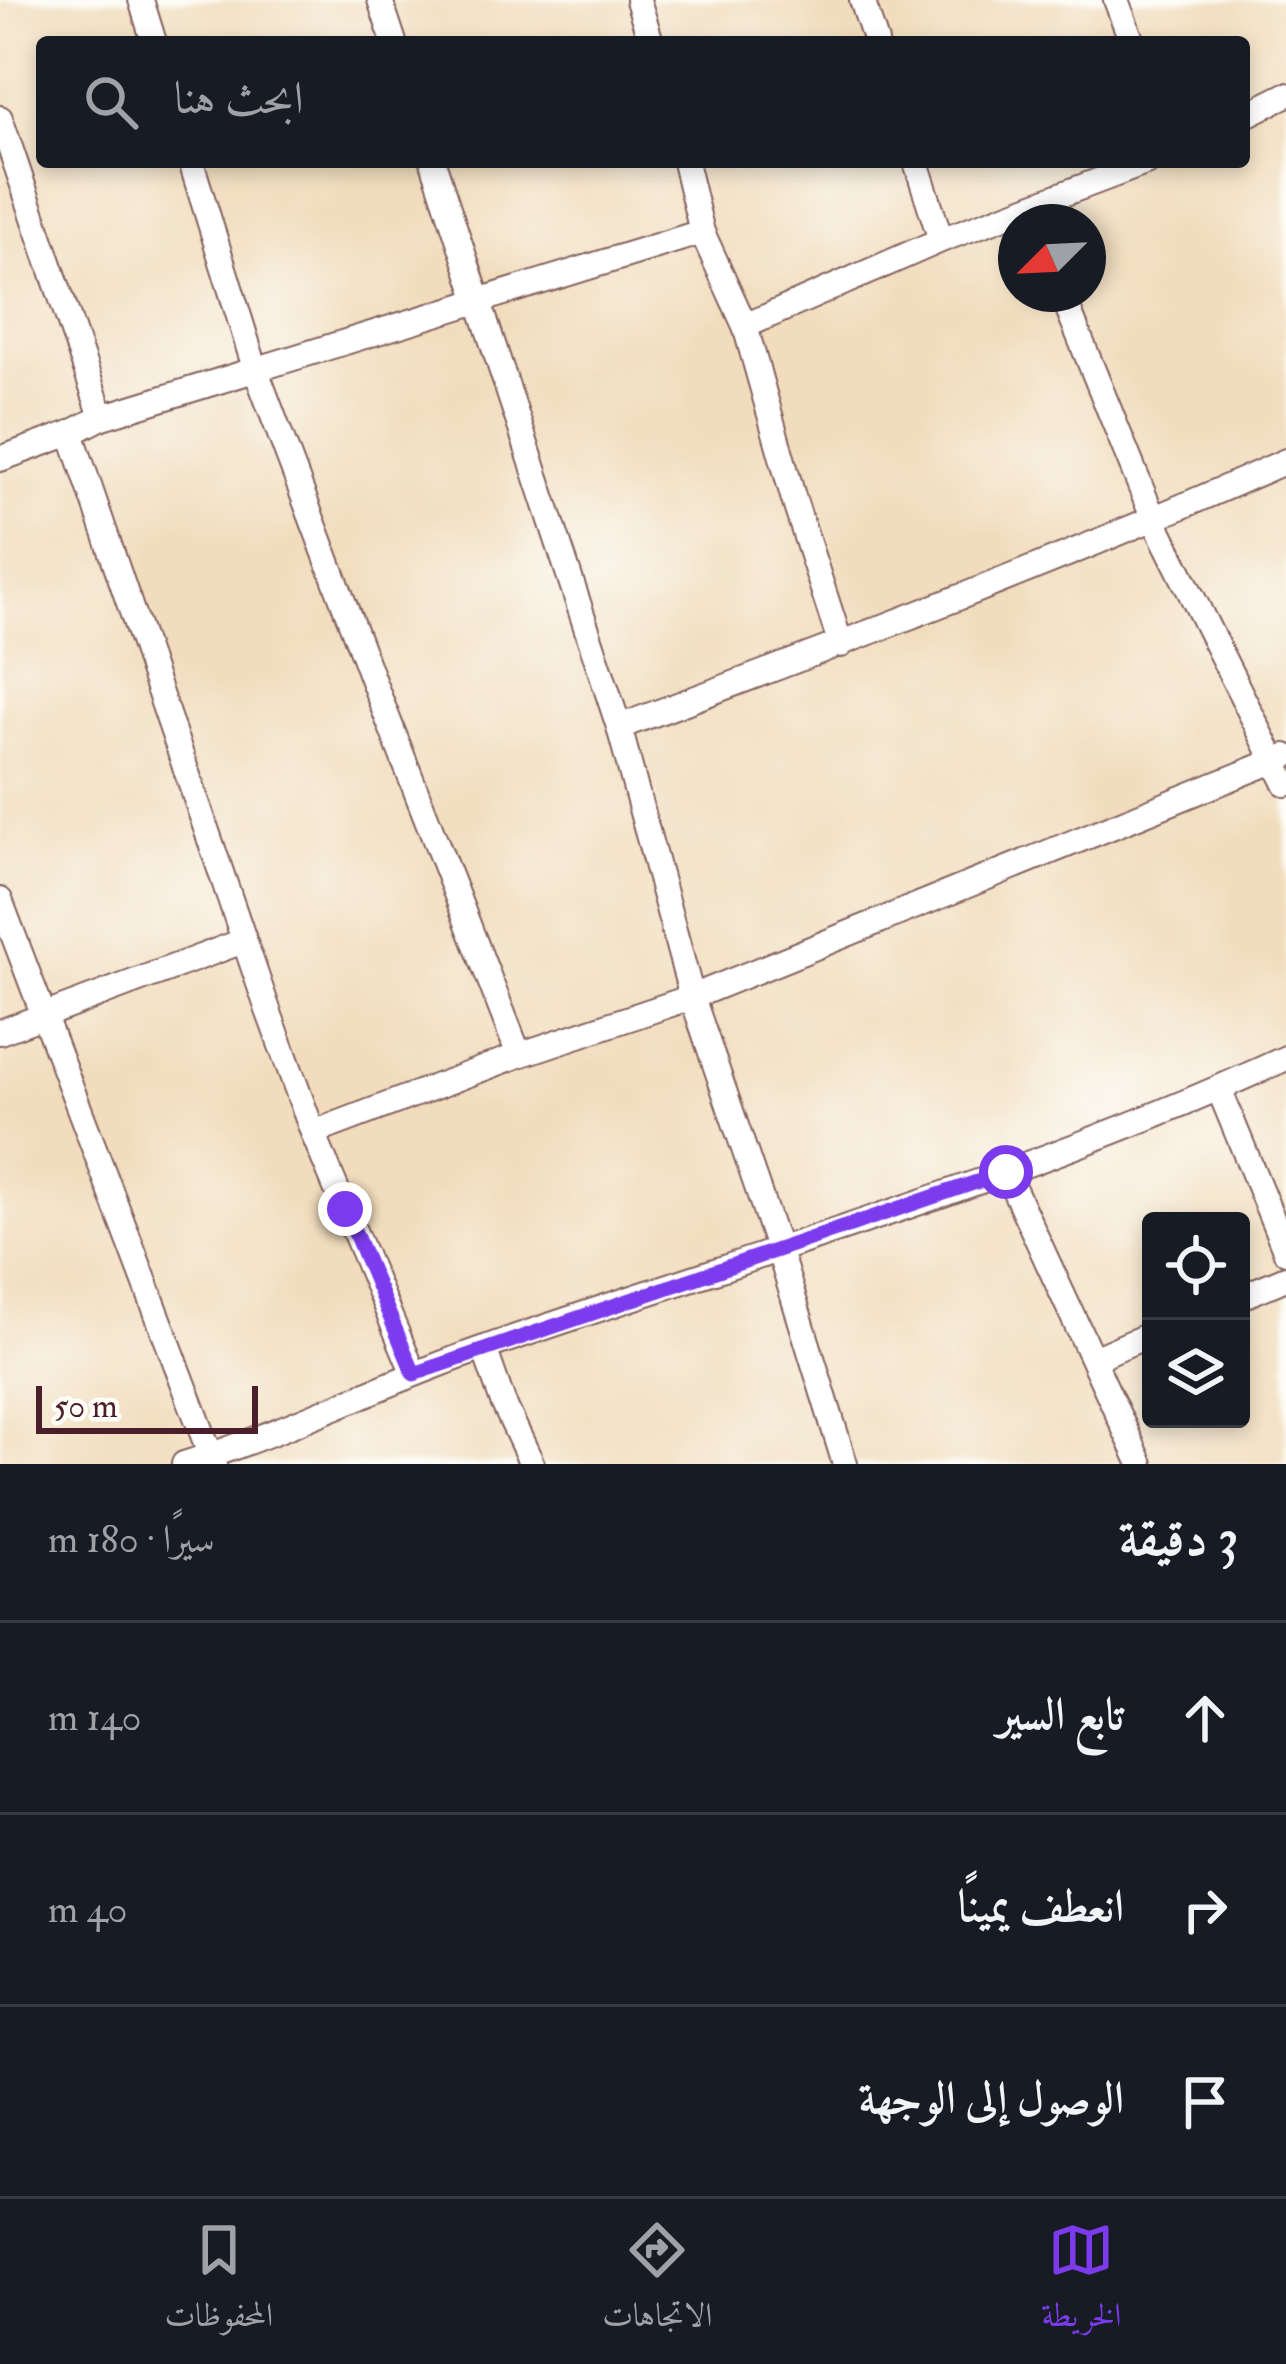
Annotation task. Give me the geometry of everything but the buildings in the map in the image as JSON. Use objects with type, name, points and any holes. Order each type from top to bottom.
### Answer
[{"type":"street","points":[[141,0],[152,36]]},
{"type":"street","points":[[380,0],[392,36]]},
{"type":"street","points":[[638,0],[649,36]]},
{"type":"street","points":[[862,0],[874,36]]},
{"type":"street","points":[[1116,0],[1130,36]]},
{"type":"street","points":[[1250,113],[1286,95]]},
{"type":"street","points":[[0,118],[102,417]]},
{"type":"street","points":[[193,168],[255,368],[519,1055]]},
{"type":"street","points":[[436,168],[619,727],[692,997],[845,1464]]},
{"type":"street","points":[[686,168],[702,232],[745,326],[841,645]]},
{"type":"street","points":[[918,168],[941,240]]},
{"type":"street","points":[[1056,204],[1135,168]]},
{"type":"street","points":[[745,326],[941,240],[998,225]]},
{"type":"street","points":[[0,459],[102,417],[702,232]]},
{"type":"street","points":[[313,1133],[519,1055],[692,997],[1282,767],[1154,520],[1069,312]]},
{"type":"street","points":[[71,433],[313,1133],[414,1374]]},
{"type":"street","points":[[619,727],[841,645],[1154,520],[1286,461]]},
{"type":"street","points":[[0,900],[212,1460]]},
{"type":"street","points":[[0,1032],[244,941]]},
{"type":"street","points":[[184,1464],[212,1460],[484,1348],[1006,1172],[1286,1058]]},
{"type":"street","points":[[1219,1089],[1286,1252]]},
{"type":"street","points":[[1006,1172],[1141,1464]]},
{"type":"street","points":[[1250,1293],[1286,1277]]},
{"type":"street","points":[[1093,1359],[1142,1338]]},
{"type":"street","points":[[484,1348],[532,1464]]},
{"type":"route","points":[[345,1209],[414,1374],[1006,1172]]}]
